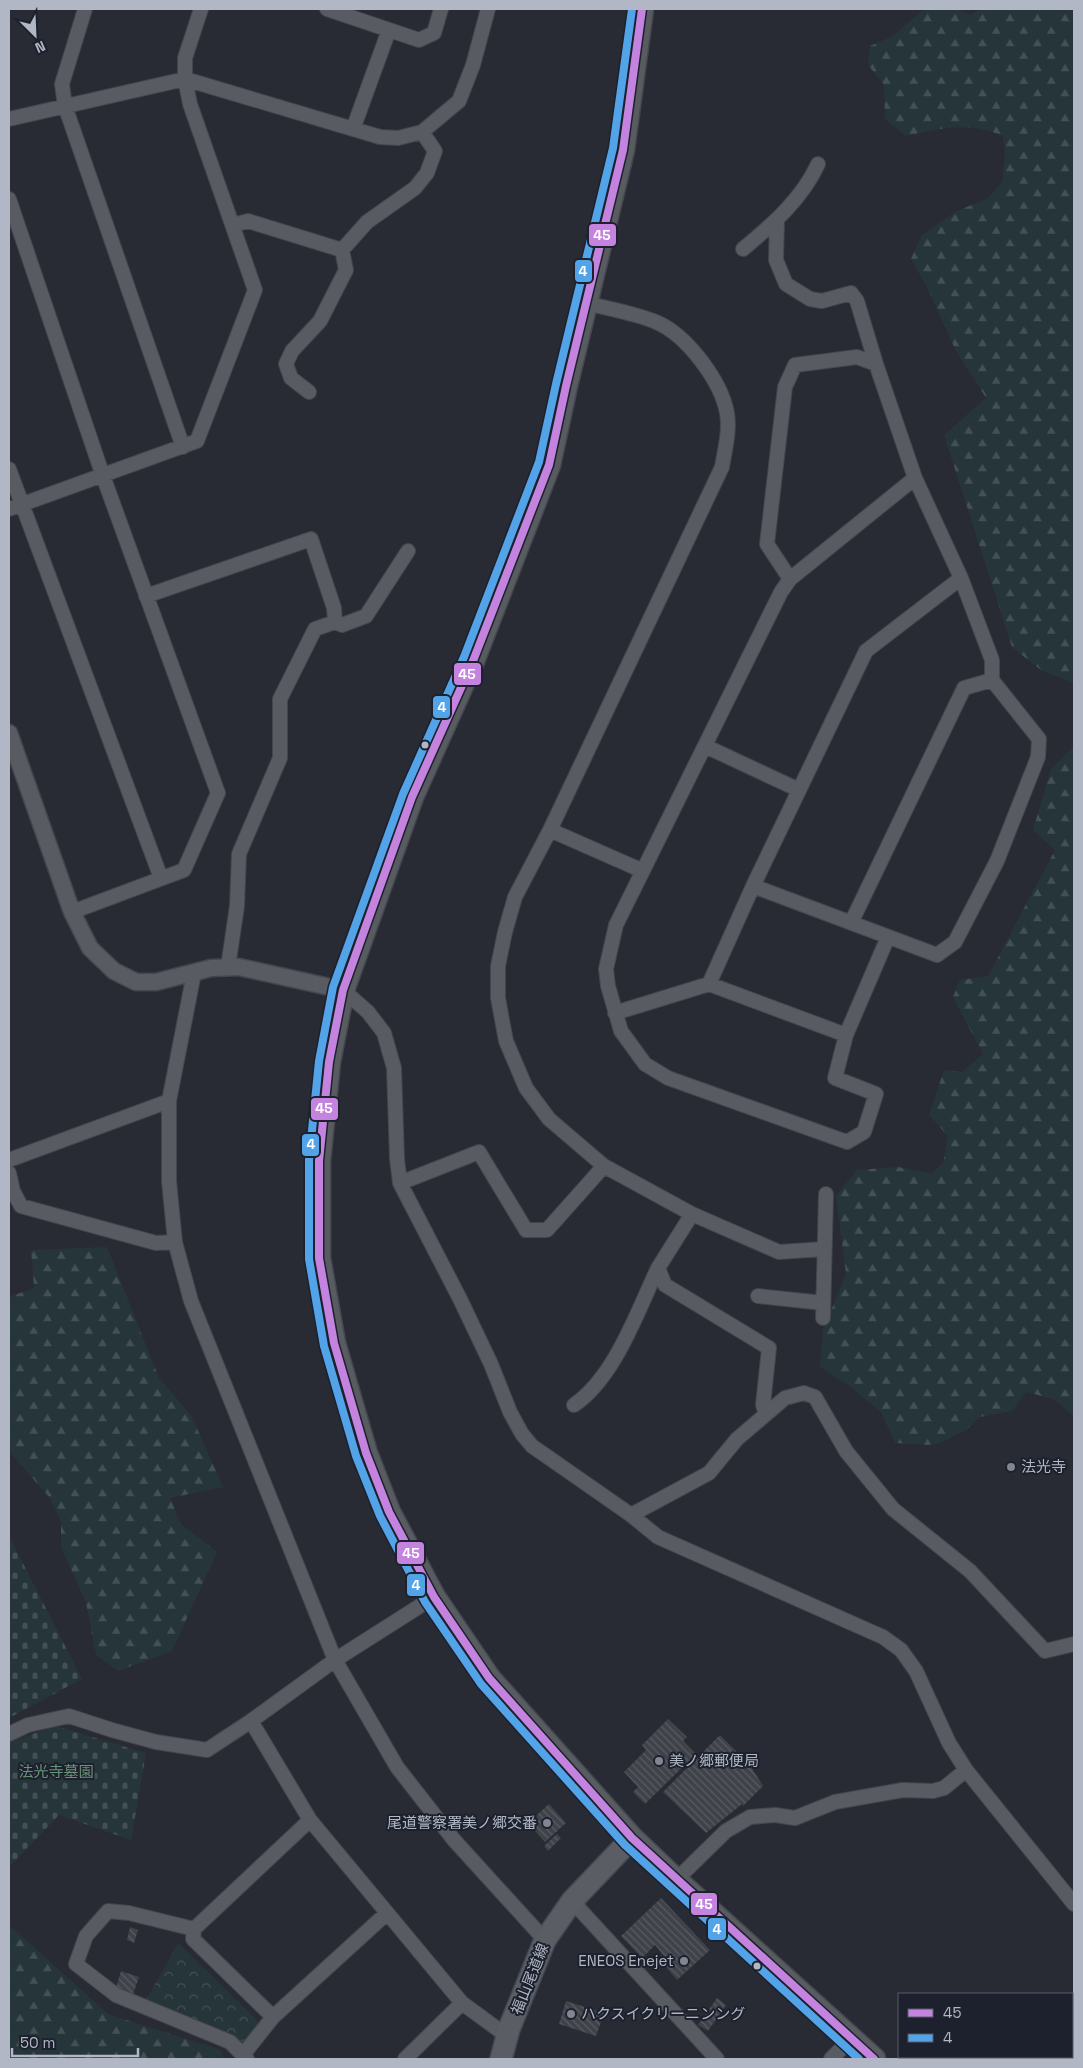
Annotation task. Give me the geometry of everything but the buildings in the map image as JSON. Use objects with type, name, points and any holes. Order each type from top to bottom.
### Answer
[{"type":"highway","points":[[642,9],[623,150],[549,465],[473,661],[412,796],[343,990],[328,1062],[319,1160],[319,1258],[334,1343],[366,1452],[389,1512],[434,1597],[489,1678],[632,1838],[874,2059]]},
{"type":"main road","name":"福山尾道線","points":[[501,2059],[507,2036],[545,1940],[572,1902],[632,1838]]},
{"type":"street","points":[[85,9],[62,84],[64,106],[183,447]]},
{"type":"street","points":[[15,506],[197,441],[255,290],[190,104],[185,79],[184,58],[201,9]]},
{"type":"street","points":[[327,9],[419,40],[434,33],[441,9]]},
{"type":"street","points":[[9,119],[185,79],[353,130],[380,137],[398,138],[422,132],[459,101],[473,64],[488,9]]},
{"type":"street","points":[[353,130],[389,30]]},
{"type":"street","points":[[342,250],[367,222],[415,188],[427,173],[435,151],[422,132]]},
{"type":"street","points":[[743,249],[777,220],[810,181],[818,164]]},
{"type":"street","points":[[9,199],[102,476],[218,793],[184,870],[72,912]]},
{"type":"street","points":[[753,886],[937,956],[955,942],[997,861],[1038,757],[1039,739],[992,680],[992,660],[961,578],[915,478],[876,364],[857,301],[851,293],[822,301],[810,298],[786,284],[776,260],[777,220]]},
{"type":"street","points":[[233,225],[248,221],[342,250]]},
{"type":"street","points":[[309,392],[292,378],[286,364],[292,351],[320,321],[346,270],[342,250]]},
{"type":"street","points":[[586,303],[656,322],[683,339],[704,365],[720,391],[727,413],[728,437],[722,466],[550,830],[515,897],[498,966],[498,998],[506,1041],[526,1088],[549,1119],[604,1166],[692,1214],[779,1252],[824,1249]]},
{"type":"street","points":[[790,579],[767,544],[786,388],[795,365],[857,357],[876,364]]},
{"type":"street","points":[[9,469],[15,506],[161,878]]},
{"type":"street","points":[[888,937],[846,1035],[835,1078],[876,1094],[864,1132],[847,1142],[668,1078],[645,1064],[628,1044],[621,1031],[615,1013],[606,969],[616,926],[781,592],[790,579],[915,478]]},
{"type":"street","points":[[146,596],[310,539],[334,608],[335,622]]},
{"type":"street","points":[[228,967],[236,906],[239,854],[280,758],[280,699],[315,629],[335,622],[342,625],[366,616],[408,551]]},
{"type":"street","points":[[709,984],[753,886],[866,651],[961,578]]},
{"type":"street","points":[[851,923],[964,688],[992,680]]},
{"type":"street","points":[[9,733],[72,912],[90,948],[114,971],[136,982],[156,982],[211,968],[239,967],[343,990],[368,1012],[384,1033],[394,1068],[396,1159],[400,1183],[460,1299],[491,1364],[510,1412],[522,1434],[532,1446],[631,1514],[658,1537],[883,1637],[901,1650],[916,1671],[949,1743],[966,1770],[1074,1904]]},
{"type":"street","points":[[705,746],[799,790]]},
{"type":"street","points":[[550,830],[643,871]]},
{"type":"street","points":[[194,973],[169,1101],[169,1181],[175,1242],[191,1302],[335,1660],[397,1767],[454,1840],[545,1940]]},
{"type":"street","points":[[615,1013],[709,984],[846,1035]]},
{"type":"street","points":[[9,1160],[169,1101]]},
{"type":"street","points":[[400,1183],[479,1152],[526,1230],[547,1230],[604,1166]]},
{"type":"street","points":[[9,1173],[13,1191],[22,1206],[156,1243],[175,1242]]},
{"type":"street","points":[[823,1318],[826,1194]]},
{"type":"street","points":[[574,1405],[586,1397],[615,1358],[658,1268],[692,1214]]},
{"type":"street","points":[[658,1268],[665,1285],[769,1348],[763,1405],[766,1414]]},
{"type":"street","points":[[758,1296],[822,1303]]},
{"type":"street","points":[[631,1514],[709,1473],[737,1439],[784,1398],[804,1393],[815,1397],[846,1451],[893,1509],[970,1571],[1045,1651],[1074,1644]]},
{"type":"street","points":[[9,1734],[28,1725],[69,1716],[156,1742],[207,1750],[251,1721],[335,1660],[434,1597]]},
{"type":"street","points":[[251,1721],[310,1820],[386,1914],[462,2003],[507,2036]]},
{"type":"street","points":[[676,1880],[726,1831],[750,1817],[775,1815],[795,1818],[835,1802],[903,1790],[944,1788],[966,1770]]},
{"type":"street","points":[[273,2017],[194,1939],[194,1929],[310,1820]]},
{"type":"street","points":[[572,1902],[716,2059]]},
{"type":"street","points":[[194,1929],[129,1913],[108,1912],[86,1936],[76,1964],[116,1995],[230,2042],[245,2058],[273,2017],[386,1914]]},
{"type":"street","points":[[405,2059],[462,2003]]},
{"type":"street","points":[[831,2059],[851,2039]]},
{"type":"green space","points":[[959,9],[971,15],[980,9],[1074,9],[1074,683],[1041,670],[1012,647],[944,435],[986,398],[955,349],[928,289],[911,259],[921,236],[955,212],[988,198],[1002,182],[1005,155],[1003,136],[991,131],[955,127],[906,136],[885,119],[884,85],[868,65],[870,46],[893,36],[922,11]]},
{"type":"green space","points":[[1074,746],[1074,1416],[1053,1399],[1026,1392],[1012,1411],[980,1417],[966,1430],[940,1443],[928,1445],[895,1443],[881,1412],[849,1386],[820,1367],[823,1330],[846,1274],[836,1196],[857,1170],[898,1167],[931,1173],[943,1163],[948,1136],[929,1115],[944,1070],[962,1072],[983,1054],[953,997],[960,980],[988,976],[1055,850],[1033,830],[1051,769]]},
{"type":"green space","points":[[107,1247],[159,1378],[191,1415],[223,1487],[170,1498],[181,1524],[217,1552],[172,1651],[118,1671],[96,1655],[86,1603],[61,1547],[61,1521],[49,1497],[9,1451],[9,1297],[34,1288],[31,1250]]},
{"type":"green space","points":[[9,1536],[82,1679],[9,1718]]},
{"type":"green space","name":"法光寺墓園","points":[[56,1726],[146,1753],[131,1840],[59,1815],[9,1867],[9,1742]]},
{"type":"green space","points":[[9,1925],[108,2014],[221,2050],[223,2059],[9,2059]]},
{"type":"green space","points":[[178,1943],[260,2023],[241,2046],[145,2002]]},
{"type":"transit line","name":"4","points":[[632,9],[613,148],[539,462],[464,657],[403,794],[333,987],[319,1061],[309,1160],[309,1259],[324,1346],[356,1456],[380,1516],[425,1602],[481,1684],[625,1845],[859,2059]]},
{"type":"transit line","name":"45","points":[[642,9],[623,150],[566,386],[549,465],[473,661],[412,797],[343,990],[329,1062],[319,1161],[319,1258],[334,1343],[366,1453],[389,1512],[434,1597],[489,1678],[632,1838],[874,2059]]},
{"type":"place","name":"法光寺","points":[[1011,1467]]},
{"type":"place","name":"美ノ郷郵便局","points":[[659,1761]]},
{"type":"place","name":"尾道警察署美ノ郷交番","points":[[547,1823]]},
{"type":"place","name":"ENEOS Enejet","points":[[684,1961]]},
{"type":"place","name":"ハクスイクリーニンング","points":[[571,2014]]}]
